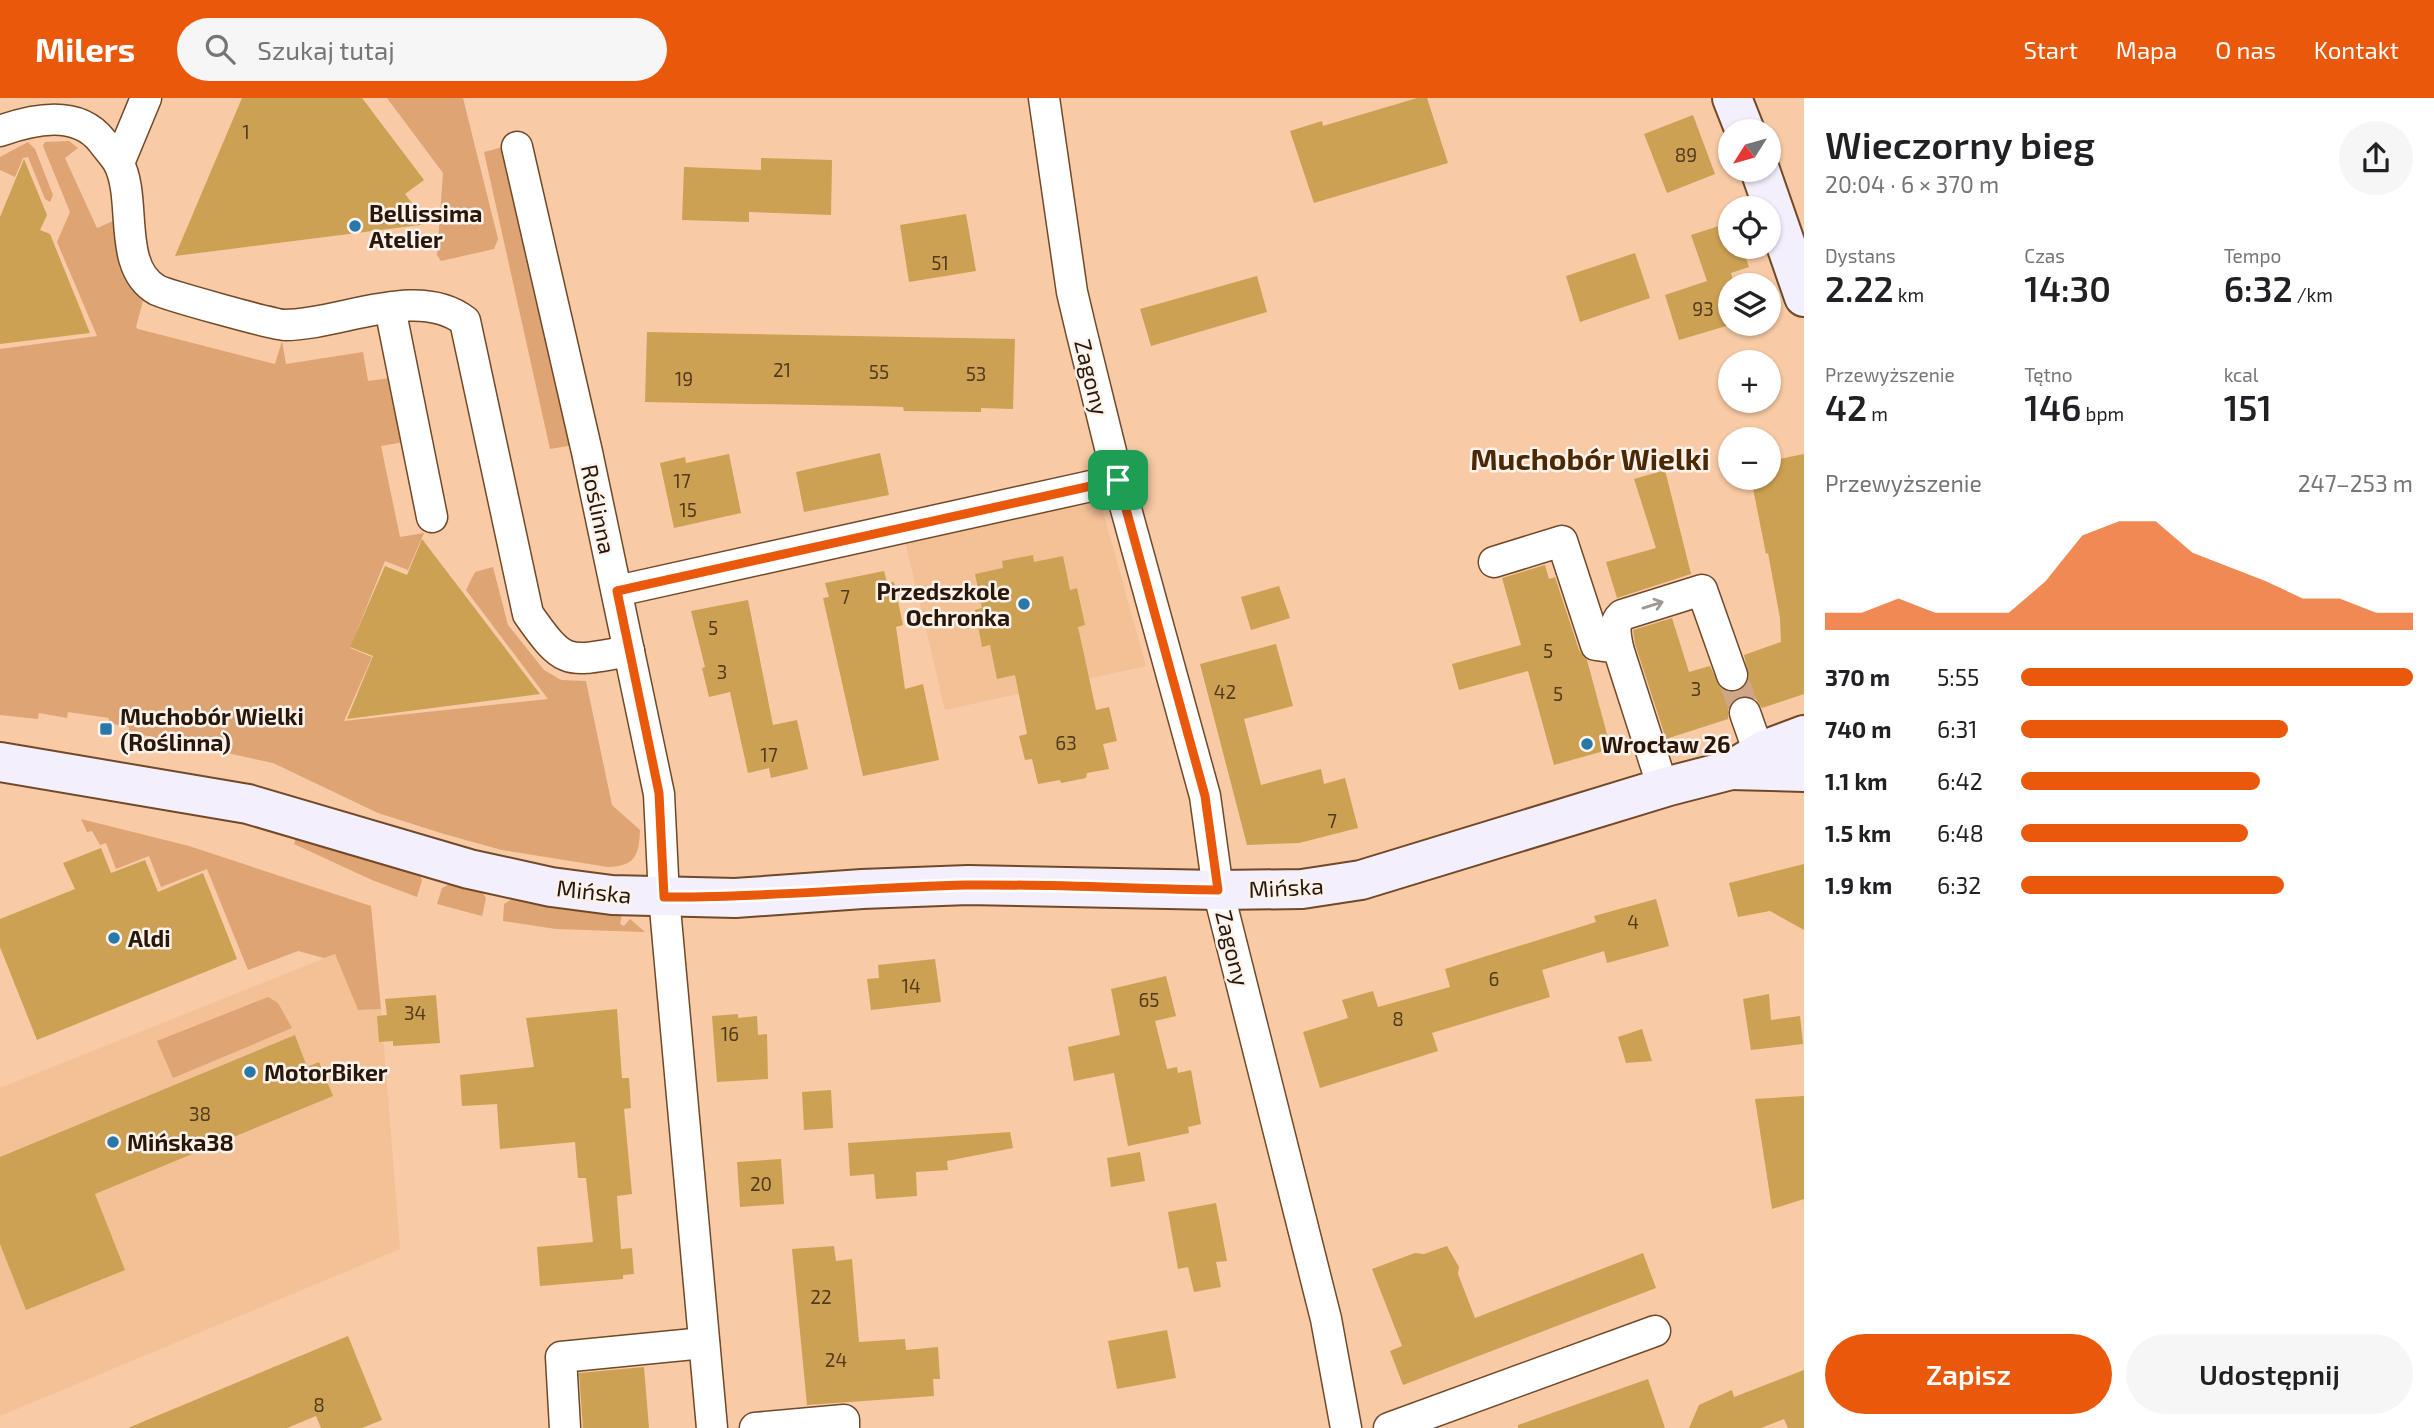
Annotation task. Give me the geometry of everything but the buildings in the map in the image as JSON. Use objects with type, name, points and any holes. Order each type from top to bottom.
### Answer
[{"type":"street","points":[[80,98],[93,129],[119,163],[127,196],[131,247],[139,272],[156,290],[284,325],[390,308],[435,305],[451,310],[465,321],[528,614],[562,655],[575,660],[629,651]]},
{"type":"street","points":[[119,163],[146,98]]},
{"type":"street","name":"Zagony","points":[[1044,98],[1072,292],[1118,480],[1205,796],[1218,890],[1326,1319],[1346,1428]]},
{"type":"street","points":[[1732,98],[1740,119]]},
{"type":"street","points":[[0,131],[28,121],[71,120],[93,129]]},
{"type":"street","name":"Roślinna","points":[[517,147],[587,452],[659,793],[691,1344],[712,1428]]},
{"type":"street","points":[[1764,182],[1804,298]]},
{"type":"street","points":[[390,308],[432,517]]},
{"type":"street","points":[[617,591],[1118,480]]},
{"type":"street","points":[[1494,562],[1562,541],[1596,645],[1618,648]]},
{"type":"street","points":[[1663,788],[1618,648],[1615,629],[1617,619],[1622,615],[1702,590],[1731,675]]},
{"type":"street","points":[[1745,713],[1745,762]]},
{"type":"street","name":"Mińska","points":[[0,762],[248,804],[468,869],[551,887],[612,895],[734,898],[862,888],[968,885],[1303,889],[1361,880],[1663,788],[1745,762],[1804,735]]},
{"type":"street","name":"Mińska","points":[[1745,762],[1804,772]]},
{"type":"street","points":[[1389,1428],[1655,1331]]},
{"type":"street","points":[[565,1428],[561,1357],[691,1344]]},
{"type":"street","points":[[755,1428],[844,1420],[844,1428]]},
{"type":"shaded area","points":[[387,98],[463,98],[498,239],[494,249],[441,261],[437,255],[443,173]]},
{"type":"shaded area","points":[[69,141],[78,148],[65,158],[97,228],[118,219],[118,264],[127,284],[143,301],[136,327],[138,329],[275,364],[282,341],[286,364],[363,352],[368,381],[391,378],[404,442],[381,446],[400,537],[424,533],[408,570],[385,561],[350,648],[372,657],[344,721],[548,699],[466,590],[475,572],[493,567],[508,625],[544,670],[561,680],[586,681],[612,805],[640,830],[637,853],[630,862],[608,867],[502,850],[444,834],[378,813],[273,763],[129,732],[129,727],[108,723],[109,718],[68,712],[67,718],[39,713],[38,719],[0,715],[0,349],[97,336],[57,242],[70,212],[43,146],[45,142]]},
{"type":"shaded area","points":[[28,142],[35,149],[53,195],[50,202],[45,199],[28,157],[23,158],[15,177],[0,170],[0,157]]},
{"type":"shaded area","points":[[503,147],[574,445],[550,449],[484,152]]},
{"type":"shaded area","name":"Przedszkole Ochronka","points":[[1100,501],[1146,666],[945,710],[905,541]]},
{"type":"shaded area","points":[[81,819],[189,846],[371,906],[381,1009],[358,1010],[335,954],[324,958],[298,951],[248,970],[207,869],[161,887],[149,856],[116,869],[106,843],[100,845],[92,831],[87,832]]},
{"type":"shaded area","points":[[296,838],[370,858],[420,876],[422,880],[417,897],[372,880],[294,844]]},
{"type":"shaded area","points":[[450,884],[483,893],[486,898],[482,916],[437,904],[442,888]]},
{"type":"shaded area","points":[[512,899],[622,914],[620,924],[624,926],[630,919],[645,932],[556,929],[503,921],[504,904]]},
{"type":"shaded area","points":[[335,954],[358,1010],[381,1009],[400,1249],[0,1416],[0,1088]]},
{"type":"shaded area","points":[[268,997],[278,1003],[292,1028],[173,1078],[157,1041]]},
{"type":"tunnel","points":[[1732,675],[1745,713]]},
{"type":"place","name":"Bellissima Atelier","points":[[355,226]]},
{"type":"place","name":"Przedszkole Ochronka","points":[[1024,604]]},
{"type":"place","name":"Muchobór Wielki (Roślinna)","points":[[106,729]]},
{"type":"place","name":"Wrocław 26","points":[[1587,744]]},
{"type":"place","name":"Aldi","points":[[114,938]]},
{"type":"place","name":"MotorBiker","points":[[250,1072]]},
{"type":"place","name":"Mińska38","points":[[113,1142]]},
{"type":"district","name":"Muchobór Wielki","points":[[1590,458]]},
{"type":"route","points":[[1118,480],[1205,796],[1218,890],[968,885],[862,888],[734,898],[664,897],[659,793],[617,591],[1118,480]]}]
